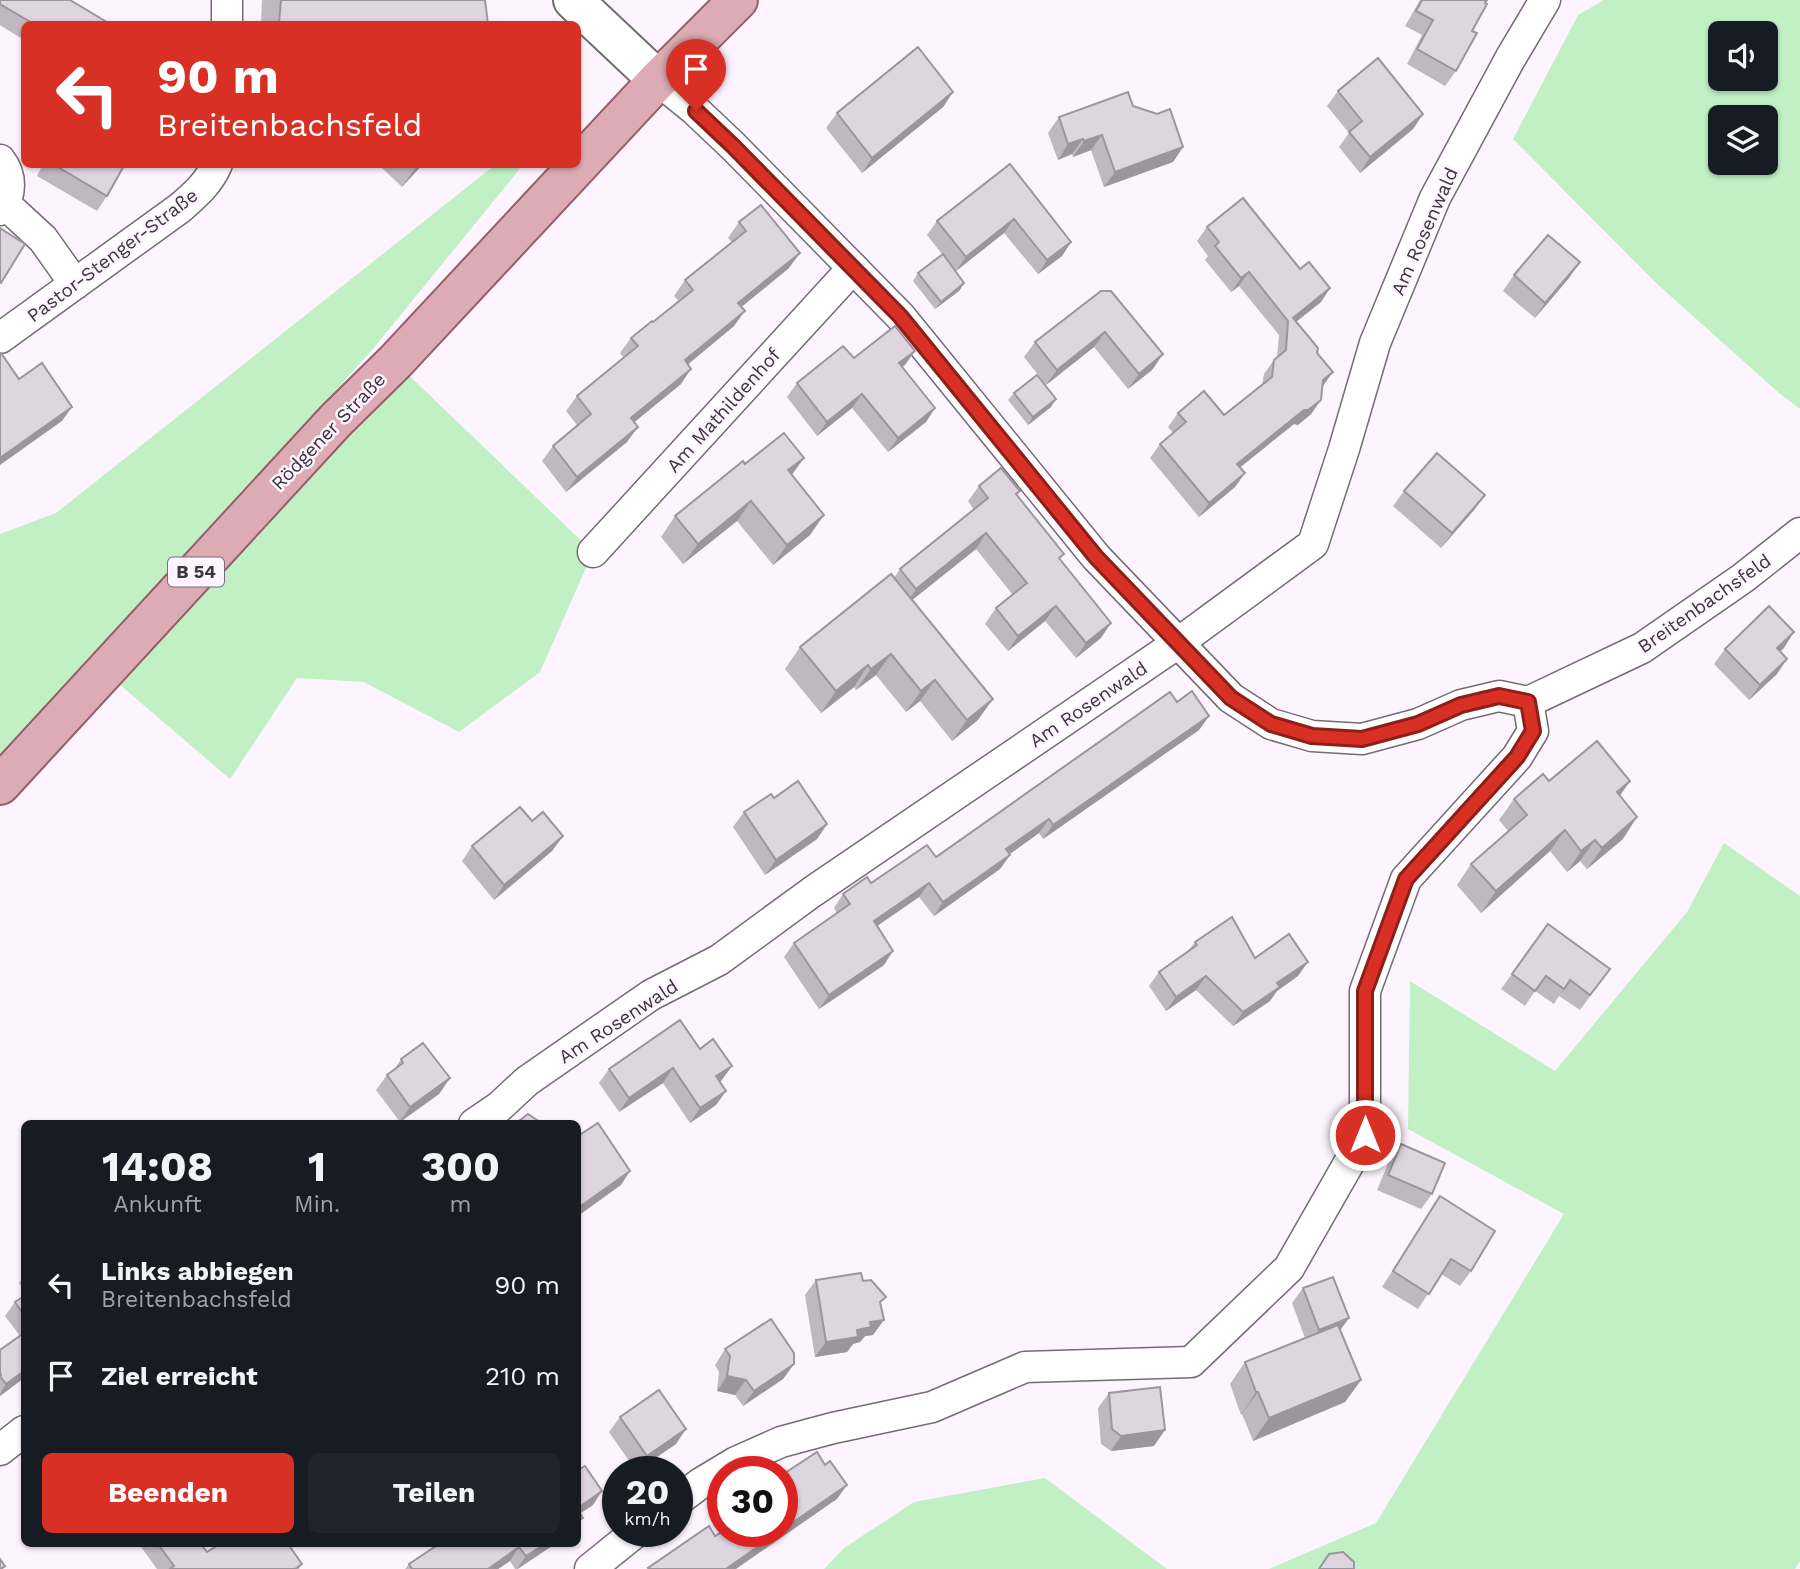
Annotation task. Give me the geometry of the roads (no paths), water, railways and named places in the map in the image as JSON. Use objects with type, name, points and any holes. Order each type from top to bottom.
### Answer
[{"type":"main road","points":[[573,0],[658,80]]},
{"type":"main road","name":"Rödgener Straße","points":[[581,163],[738,0]]},
{"type":"main road","name":"Rödgener Straße","points":[[0,785],[336,419],[395,362],[576,168]]},
{"type":"street","points":[[227,0],[227,21]]},
{"type":"street","name":"Am Rosenwald","points":[[480,1120],[499,1107],[527,1081],[651,995],[719,960],[812,892],[1178,643],[1312,544],[1344,449],[1375,343],[1435,198],[1545,0]]},
{"type":"street","points":[[658,80],[733,146],[900,316],[1096,557],[1231,698],[1271,724],[1312,736],[1362,739],[1418,724],[1461,705],[1499,696],[1528,702],[1533,731],[1517,757],[1406,879],[1365,991],[1365,1135],[1289,1268],[1191,1362],[1025,1367],[932,1407],[832,1427],[781,1442],[736,1462],[693,1490]]},
{"type":"street","points":[[0,160],[6,168],[9,180],[9,192],[2,207],[43,239],[75,284]]},
{"type":"street","name":"Pastor-Stenger-Straße","points":[[0,338],[180,208],[200,191],[212,177],[215,168]]},
{"type":"street","name":"Am Mathildenhof","points":[[593,552],[853,268]]},
{"type":"street","name":"Breitenbachsfeld","points":[[1528,702],[1642,648],[1743,578],[1800,533]]},
{"type":"street","points":[[0,1450],[21,1433]]},
{"type":"street","points":[[590,1569],[617,1547]]}]
